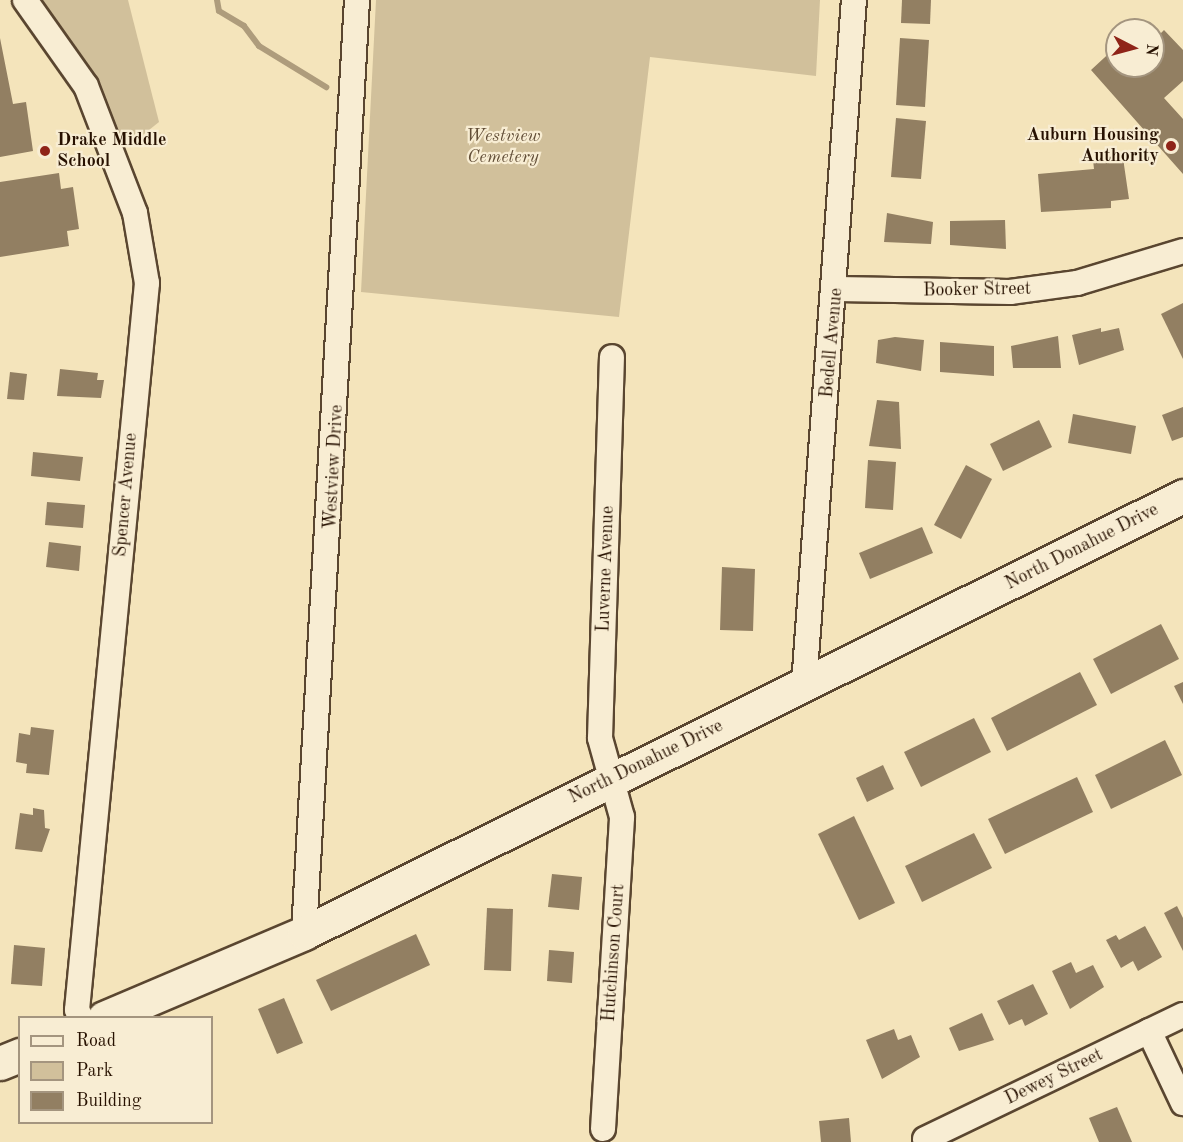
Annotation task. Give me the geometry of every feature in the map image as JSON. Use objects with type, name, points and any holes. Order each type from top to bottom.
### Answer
[{"type":"street","name":"Spencer Avenue","points":[[24,0],[86,86],[135,213],[147,283],[77,1010],[80,1016]]},
{"type":"street","name":"Westview Drive","points":[[304,933],[357,0]]},
{"type":"street","name":"Bedell Avenue","points":[[804,685],[837,289],[854,0]]},
{"type":"street","name":"Booker Street","points":[[837,289],[1010,292],[1077,284],[1183,251]]},
{"type":"street","name":"Luverne Avenue","points":[[609,779],[600,738],[612,357]]},
{"type":"street","name":"North Donahue Drive","points":[[107,1016],[304,933],[609,779],[804,685],[1183,496]]},
{"type":"street","name":"Hutchinson Court","points":[[603,1129],[622,817],[609,779]]},
{"type":"street","name":"Dewey Street","points":[[925,1139],[1183,1015]]},
{"type":"street","points":[[1149,1031],[1183,1103]]},
{"type":"street","points":[[0,1063],[18,1056]]},
{"type":"green space","points":[[25,0],[128,0],[159,122],[129,146]]},
{"type":"green space","name":"Westview Cemetery","points":[[376,0],[820,0],[816,76],[650,57],[619,317],[361,292]]},
{"type":"building","points":[[902,0],[931,0],[930,24],[901,23]]},
{"type":"building","points":[[1165,31],[1183,50],[1183,81],[1164,98],[1183,119],[1183,174],[1091,70],[1105,57],[1105,78],[1165,78]]},
{"type":"building","points":[[0,38],[13,104],[26,102],[33,151],[0,157]]},
{"type":"building","points":[[900,38],[929,40],[925,107],[896,105]]},
{"type":"building","points":[[896,118],[926,121],[921,179],[891,177]]},
{"type":"building","points":[[1123,158],[1129,199],[1111,201],[1111,208],[1041,212],[1038,174],[1094,169],[1093,160]]},
{"type":"building","points":[[59,173],[61,189],[73,187],[79,229],[67,231],[69,246],[0,257],[0,182]]},
{"type":"building","points":[[887,213],[933,222],[931,244],[884,242]]},
{"type":"building","points":[[1005,220],[1006,249],[950,245],[950,221]]},
{"type":"building","points":[[1183,303],[1183,359],[1161,314]]},
{"type":"building","points":[[1101,328],[1101,332],[1119,328],[1124,350],[1079,365],[1072,335]]},
{"type":"building","points":[[1058,336],[1061,368],[1013,368],[1011,346]]},
{"type":"building","points":[[895,337],[924,340],[921,371],[876,363],[878,340]]},
{"type":"building","points":[[940,342],[994,346],[994,376],[940,372]]},
{"type":"building","points":[[60,369],[98,373],[97,380],[104,380],[101,398],[57,396]]},
{"type":"building","points":[[10,372],[27,374],[24,400],[7,399]]},
{"type":"building","points":[[877,400],[899,402],[901,449],[869,446]]},
{"type":"building","points":[[1183,407],[1183,437],[1172,441],[1162,415]]},
{"type":"building","points":[[1073,414],[1136,426],[1131,454],[1068,443]]},
{"type":"building","points":[[1039,420],[1052,447],[1003,471],[990,444]]},
{"type":"building","points":[[33,452],[83,457],[80,481],[31,476]]},
{"type":"building","points":[[868,460],[896,462],[893,510],[865,508]]},
{"type":"building","points":[[966,465],[992,479],[961,539],[934,525]]},
{"type":"building","points":[[47,502],[85,505],[83,528],[45,525]]},
{"type":"building","points":[[922,527],[933,553],[870,579],[859,553]]},
{"type":"building","points":[[49,542],[81,546],[79,571],[46,567]]},
{"type":"building","points":[[722,567],[755,569],[753,631],[720,630]]},
{"type":"building","points":[[1161,624],[1179,659],[1111,694],[1093,659]]},
{"type":"building","points":[[1080,672],[1097,705],[1007,751],[991,718]]},
{"type":"building","points":[[1183,682],[1183,704],[1174,686]]},
{"type":"building","points":[[974,718],[991,752],[921,787],[904,752]]},
{"type":"building","points":[[31,727],[54,730],[49,775],[26,773],[27,764],[16,762],[19,733],[30,735]]},
{"type":"building","points":[[1165,740],[1182,775],[1111,809],[1095,775]]},
{"type":"building","points":[[883,765],[894,789],[867,802],[856,778]]},
{"type":"building","points":[[1077,777],[1093,812],[1005,854],[988,819]]},
{"type":"building","points":[[33,808],[44,810],[45,828],[50,829],[42,852],[15,849],[20,813],[33,815]]},
{"type":"building","points":[[854,816],[895,903],[859,920],[818,834]]},
{"type":"building","points":[[974,833],[992,868],[922,902],[905,866]]},
{"type":"building","points":[[552,874],[582,877],[579,910],[548,907]]},
{"type":"building","points":[[1177,906],[1183,918],[1183,951],[1164,913]]},
{"type":"building","points":[[487,908],[513,909],[511,971],[484,970]]},
{"type":"building","points":[[1145,926],[1162,957],[1138,971],[1133,961],[1121,968],[1106,940],[1116,935],[1119,940]]},
{"type":"building","points":[[416,934],[430,965],[331,1011],[316,980]]},
{"type":"building","points":[[14,945],[45,948],[42,986],[11,984]]},
{"type":"building","points":[[549,950],[574,952],[572,983],[547,981]]},
{"type":"building","points":[[1071,962],[1076,973],[1093,965],[1104,987],[1070,1009],[1052,971]]},
{"type":"building","points":[[1033,984],[1048,1014],[1025,1026],[1022,1019],[1009,1025],[997,1001]]},
{"type":"building","points":[[284,998],[303,1043],[277,1054],[258,1009]]},
{"type":"building","points":[[982,1013],[994,1040],[959,1051],[949,1028]]},
{"type":"building","points":[[894,1029],[898,1040],[911,1035],[920,1057],[882,1079],[866,1040]]},
{"type":"building","points":[[1117,1107],[1132,1142],[1099,1142],[1089,1118]]},
{"type":"building","points":[[849,1118],[851,1142],[821,1142],[819,1121]]},
{"type":"waterway","points":[[217,0],[219,11],[244,26],[259,46],[326,87]]},
{"type":"place","name":"Auburn Housing Authority","points":[[1171,146]]},
{"type":"place","name":"Drake Middle School","points":[[45,151]]}]
